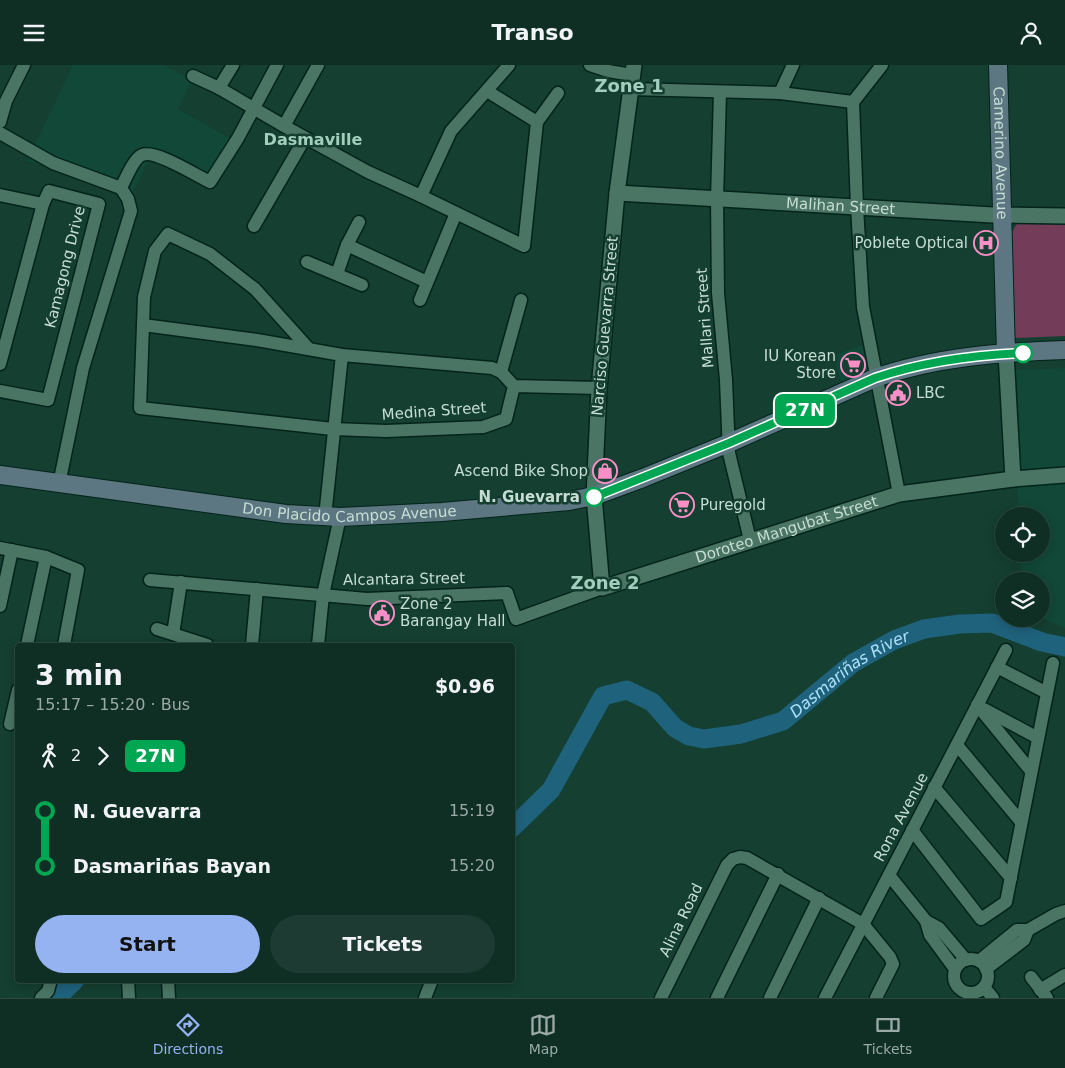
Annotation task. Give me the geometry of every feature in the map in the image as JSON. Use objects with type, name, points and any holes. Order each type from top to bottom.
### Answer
[{"type":"main road","name":"Camerino Avenue","points":[[998,65],[1006,353]]},
{"type":"main road","name":"Don Placido Campos Avenue","points":[[0,475],[268,511],[332,517],[442,512],[569,501],[594,497],[729,443],[875,378],[896,371],[953,359],[1006,353],[1065,350]]},
{"type":"street","points":[[0,122],[3,98],[24,65]]},
{"type":"street","points":[[219,89],[233,65]]},
{"type":"street","points":[[121,188],[140,155],[149,154],[159,156],[210,182],[238,138],[277,65]]},
{"type":"street","points":[[284,127],[318,65]]},
{"type":"street","points":[[421,196],[451,131],[509,65]]},
{"type":"street","points":[[590,65],[632,76],[720,92],[780,93],[853,102]]},
{"type":"street","points":[[780,93],[792,65]]},
{"type":"street","points":[[882,65],[853,102],[856,207],[863,307],[875,378],[899,495]]},
{"type":"street","points":[[193,76],[368,172],[524,246],[537,122],[558,93]]},
{"type":"street","name":"Narciso Guevarra Street","points":[[602,588],[594,497],[599,388],[617,193],[632,76]]},
{"type":"street","points":[[487,91],[537,122]]},
{"type":"street","name":"Mallari Street","points":[[720,92],[717,199],[718,293],[729,453],[750,540]]},
{"type":"street","points":[[0,133],[53,163],[121,188],[128,199],[130,211],[83,368],[60,484]]},
{"type":"street","points":[[254,226],[305,138]]},
{"type":"street","name":"Kamagong Drive","points":[[0,391],[48,400],[99,204],[49,191],[43,204]]},
{"type":"street","name":"Malihan Street","points":[[617,193],[1001,215],[1065,216]]},
{"type":"street","points":[[0,195],[43,204],[0,364]]},
{"type":"street","points":[[420,300],[456,213]]},
{"type":"street","points":[[337,274],[347,245],[359,221]]},
{"type":"street","points":[[309,349],[255,289],[210,253],[168,234],[155,251],[144,297],[140,408],[333,429]]},
{"type":"street","points":[[347,245],[427,282]]},
{"type":"street","points":[[307,262],[362,285]]},
{"type":"street","points":[[501,372],[521,300]]},
{"type":"street","points":[[143,325],[257,340],[342,355],[492,368],[501,372],[514,386],[599,388]]},
{"type":"street","name":"Camerino Avenue","points":[[1006,353],[1013,479]]},
{"type":"street","points":[[332,517],[333,429],[342,355]]},
{"type":"street","name":"Medina Street","points":[[333,429],[386,431],[483,427],[506,419],[514,386]]},
{"type":"street","name":"Doroteo Mangubat Street","points":[[516,619],[602,588],[750,540],[899,495],[1013,479],[1065,475]]},
{"type":"street","name":"Alcantara Street","points":[[332,517],[323,595],[366,599],[507,593],[516,619]]},
{"type":"street","points":[[0,606],[6,549],[46,557],[78,570],[64,643]]},
{"type":"street","points":[[27,643],[46,557]]},
{"type":"street","points":[[150,579],[323,595],[318,643]]},
{"type":"street","points":[[173,634],[181,582]]},
{"type":"street","points":[[252,643],[257,589]]},
{"type":"street","points":[[157,629],[201,643]]},
{"type":"street","name":"Rona Avenue","points":[[824,998],[1006,650]]},
{"type":"street","points":[[912,830],[982,919],[1006,902],[1053,663]]},
{"type":"street","points":[[997,667],[1047,693]]},
{"type":"street","points":[[9,724],[15,701]]},
{"type":"street","points":[[977,705],[1038,738]]},
{"type":"street","points":[[977,705],[1031,771]]},
{"type":"street","points":[[957,745],[1021,822]]},
{"type":"street","points":[[934,787],[1011,878]]},
{"type":"street","name":"Alina Road","points":[[661,998],[727,865],[733,859],[747,858],[778,875]]},
{"type":"street","points":[[717,998],[778,875],[863,924],[890,957],[893,964],[876,998]]},
{"type":"street","points":[[889,875],[926,921],[930,935],[955,969]]},
{"type":"street","points":[[770,998],[819,898]]},
{"type":"street","points":[[983,965],[1017,931],[1028,930],[1065,911]]},
{"type":"street","points":[[926,921],[939,928],[966,960]]},
{"type":"street","points":[[980,993],[988,978],[983,965],[973,959],[966,960],[955,969],[954,981],[960,990],[965,993],[980,993],[993,998]]},
{"type":"street","points":[[1031,977],[1044,994],[1065,975]]},
{"type":"street","points":[[41,998],[48,991],[50,983]]},
{"type":"street","points":[[128,983],[129,998]]},
{"type":"street","points":[[168,983],[169,998]]},
{"type":"street","points":[[425,998],[431,983]]},
{"type":"shaded area","points":[[73,65],[164,65],[192,80],[178,109],[233,140],[213,174],[154,149],[133,192],[27,161]]},
{"type":"shaded area","points":[[1065,221],[1065,336],[1014,338],[1012,232],[1018,222]]},
{"type":"shaded area","name":"IU Korean Store","points":[[867,343],[873,374],[843,387],[832,356]]},
{"type":"shaded area","points":[[1065,368],[1065,469],[1017,473],[1013,370]]},
{"type":"shaded area","points":[[1065,484],[1065,628],[1050,622],[1050,572],[1022,572],[1021,562],[1050,562],[1050,507],[1018,507],[1017,487]]},
{"type":"waterway","name":"Dasmariñas River","points":[[515,825],[551,790],[603,696],[627,690],[652,702],[675,728],[689,736],[704,739],[741,734],[783,721],[853,663],[894,640],[924,629],[960,624],[992,623],[1042,642],[1065,647]]},
{"type":"waterway","name":"Dasmariñas River","points":[[57,998],[72,983]]},
{"type":"bus line","name":"27N","points":[[594,497],[729,443],[875,378],[896,371],[953,359],[1023,353]]},
{"type":"place","name":"Poblete Optical","points":[[986,243]]},
{"type":"place","name":"IU Korean Store","points":[[853,365]]},
{"type":"place","name":"LBC","points":[[898,393]]},
{"type":"place","name":"Ascend Bike Shop","points":[[605,471]]},
{"type":"place","name":"N. Guevarra","points":[[594,497]]},
{"type":"place","name":"Puregold","points":[[682,505]]},
{"type":"place","name":"Zone 2 Barangay Hall","points":[[382,613]]},
{"type":"district","name":"Zone 1","points":[[629,86]]},
{"type":"district","name":"Dasmaville","points":[[313,139]]},
{"type":"district","name":"Zone 2","points":[[605,583]]}]
